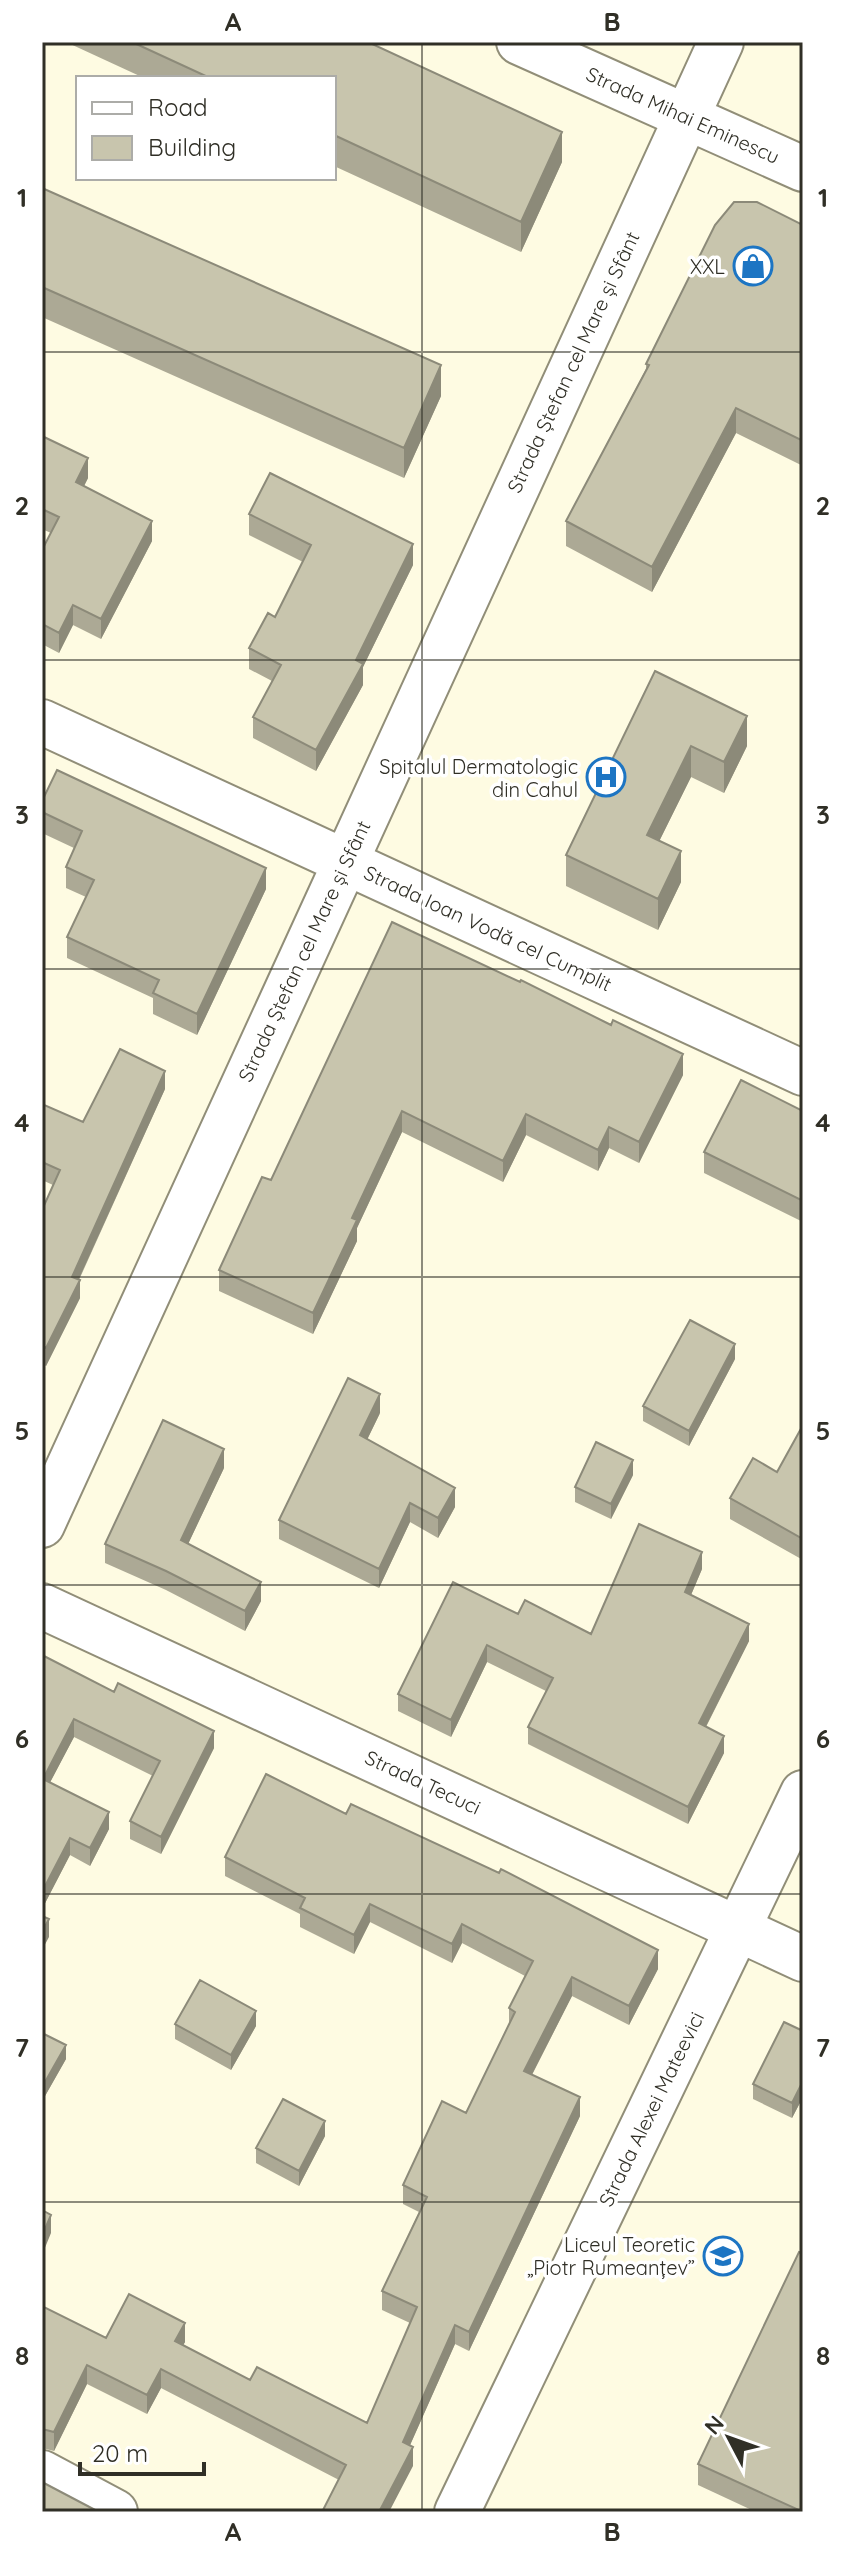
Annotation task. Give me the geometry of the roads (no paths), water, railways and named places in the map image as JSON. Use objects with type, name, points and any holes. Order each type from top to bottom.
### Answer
[{"type":"street","name":"Strada Mihai Eminescu","points":[[519,42],[803,169]]},
{"type":"street","name":"Strada Ștefan cel Mare și Sfânt","points":[[42,1525],[721,42]]},
{"type":"street","name":"Strada Ioan Vodă cel Cumplit","points":[[42,722],[803,1073]]},
{"type":"street","name":"Strada Tecuci","points":[[42,1606],[803,1959]]},
{"type":"street","name":"Strada Alexei Mateevici","points":[[457,2512],[803,1793]]},
{"type":"street","points":[[42,2473],[115,2512]]},
{"type":"place","name":"XXL","points":[[753,266]]},
{"type":"place","name":"Spitalul Dermatologic din Cahul","points":[[606,777]]},
{"type":"place","name":"Liceul Teoretic „Piotr Rumeanțev”","points":[[723,2256]]}]
